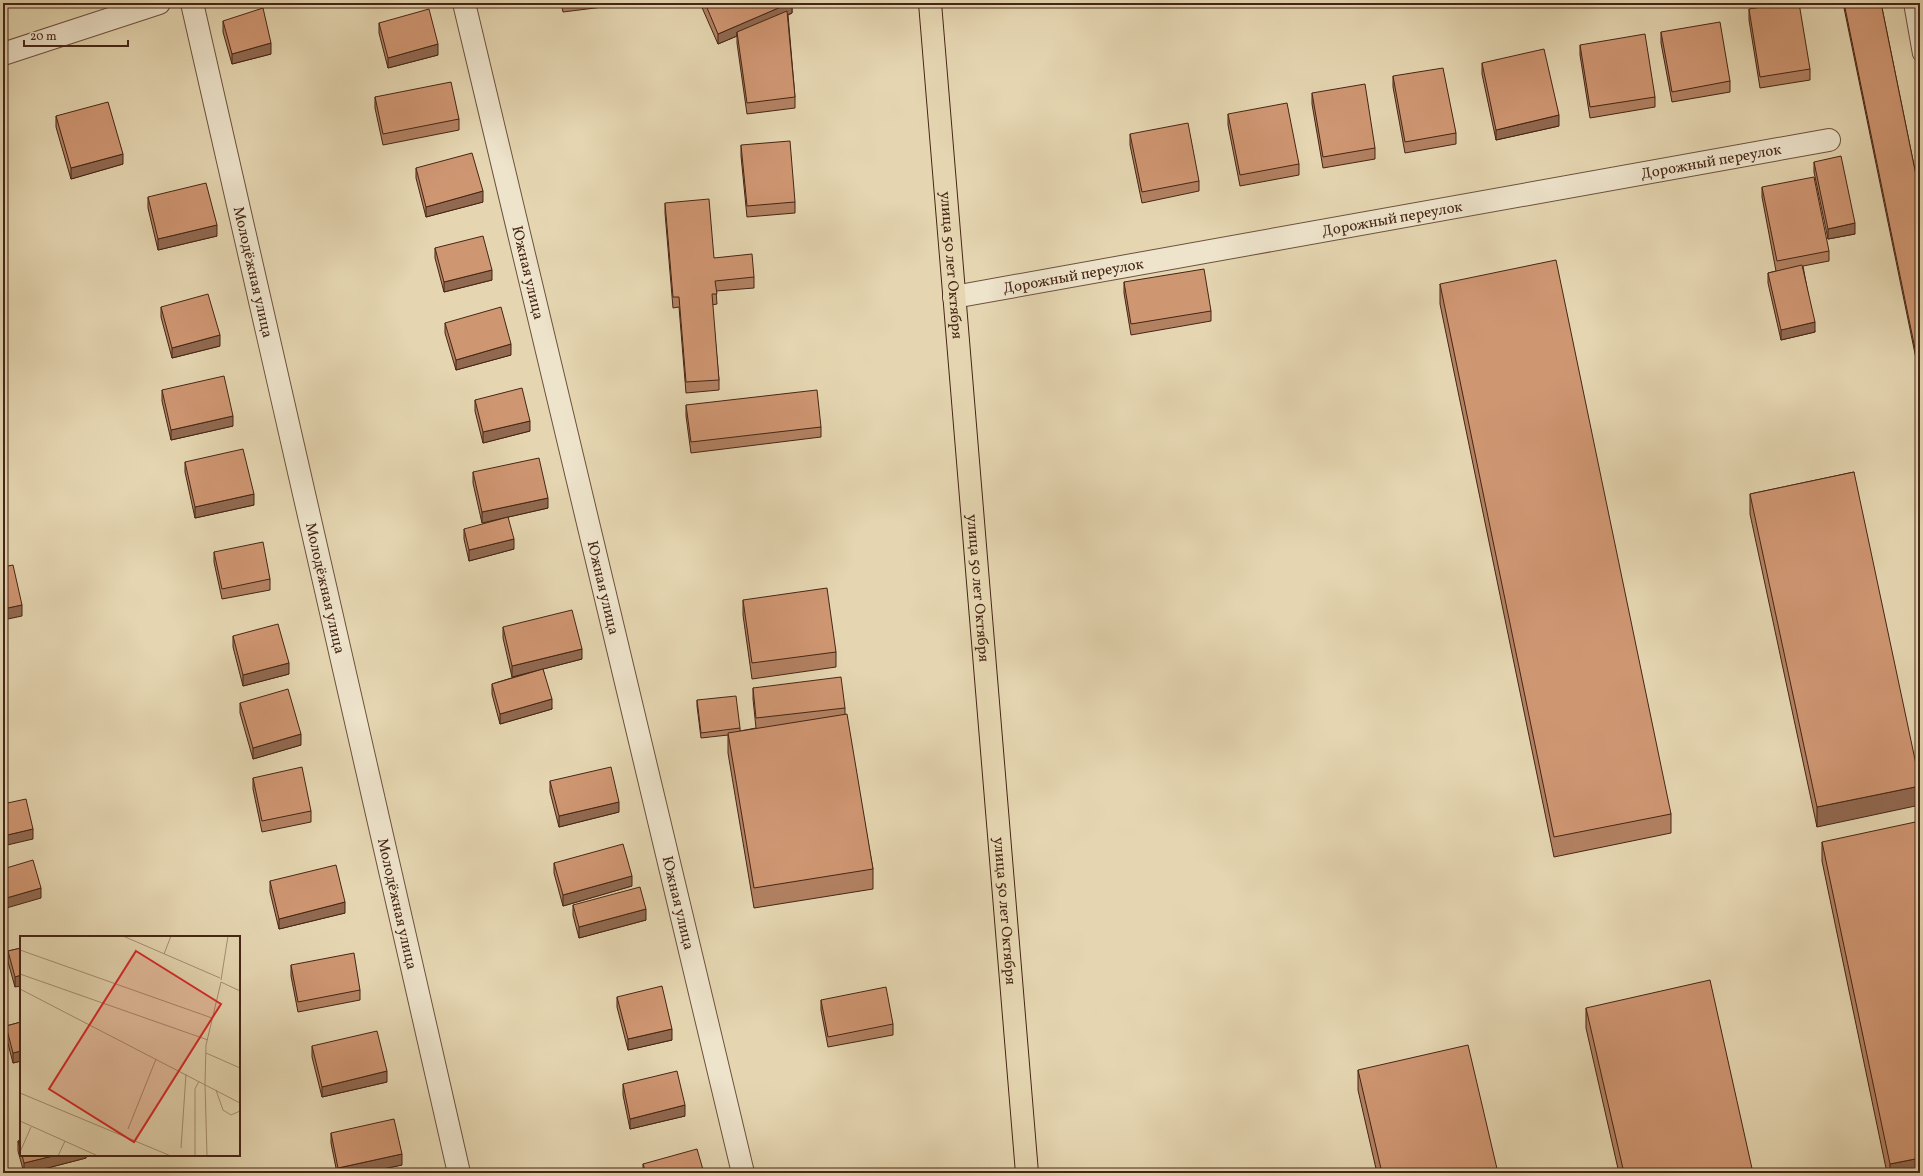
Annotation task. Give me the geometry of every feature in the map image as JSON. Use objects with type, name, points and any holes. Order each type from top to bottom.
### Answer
[{"type":"main road","name":"улица 50 лет Октября","points":[[930,3],[1027,1173]]},
{"type":"street","points":[[3,54],[158,3]]},
{"type":"street","name":"Молодёжная улица","points":[[192,3],[460,1173]]},
{"type":"street","name":"Южная улица","points":[[464,3],[743,1173]]},
{"type":"street","name":"Дорожный переулок","points":[[954,297],[1829,140]]},
{"type":"lane","points":[[1911,3],[1920,54]]},
{"type":"building","points":[[705,3],[790,3],[718,34]]},
{"type":"building","points":[[1786,3],[1799,3],[1810,69],[1760,77],[1749,9]]},
{"type":"building","points":[[1844,3],[1881,3],[1920,195],[1920,373]]},
{"type":"building","points":[[263,8],[271,43],[232,54],[223,21]]},
{"type":"building","points":[[429,9],[438,44],[388,58],[379,23]]},
{"type":"building","points":[[787,11],[795,97],[747,103],[737,32]]},
{"type":"building","points":[[1720,22],[1730,81],[1672,92],[1661,32]]},
{"type":"building","points":[[1645,34],[1655,97],[1590,107],[1580,45]]},
{"type":"building","points":[[1544,49],[1559,115],[1496,130],[1482,63]]},
{"type":"building","points":[[1443,68],[1456,133],[1405,142],[1393,76]]},
{"type":"building","points":[[451,82],[459,119],[383,134],[375,97]]},
{"type":"building","points":[[1365,84],[1375,148],[1323,157],[1312,93]]},
{"type":"building","points":[[108,102],[123,154],[71,168],[56,116]]},
{"type":"building","points":[[1287,103],[1299,164],[1240,175],[1228,114]]},
{"type":"building","points":[[1188,123],[1199,181],[1142,192],[1130,134]]},
{"type":"building","points":[[790,141],[795,202],[747,206],[741,145]]},
{"type":"building","points":[[472,153],[483,191],[426,207],[416,168]]},
{"type":"building","points":[[1841,156],[1855,223],[1828,229],[1814,162]]},
{"type":"building","points":[[1814,177],[1829,251],[1777,261],[1762,187]]},
{"type":"building","points":[[206,183],[217,225],[158,239],[148,197]]},
{"type":"building","points":[[709,199],[714,258],[752,254],[754,277],[715,281],[717,294],[712,294],[719,380],[686,382],[679,297],[673,297],[665,203]]},
{"type":"building","points":[[483,236],[492,270],[444,282],[435,248]]},
{"type":"building","points":[[1556,260],[1671,814],[1554,837],[1440,284]]},
{"type":"building","points":[[1802,265],[1815,322],[1781,330],[1768,273]]},
{"type":"building","points":[[1204,269],[1211,311],[1131,324],[1124,282]]},
{"type":"building","points":[[208,294],[220,335],[172,348],[161,307]]},
{"type":"building","points":[[501,307],[511,344],[456,360],[445,323]]},
{"type":"building","points":[[224,376],[233,416],[171,430],[162,390]]},
{"type":"building","points":[[522,388],[530,421],[483,432],[475,400]]},
{"type":"building","points":[[817,390],[821,427],[691,442],[686,405]]},
{"type":"building","points":[[243,449],[254,494],[195,507],[185,462]]},
{"type":"building","points":[[539,458],[548,498],[482,512],[473,472]]},
{"type":"building","points":[[1854,472],[1920,786],[1817,807],[1750,494]]},
{"type":"building","points":[[508,517],[514,539],[469,550],[464,529]]},
{"type":"building","points":[[263,542],[270,579],[222,589],[214,552]]},
{"type":"building","points":[[13,565],[22,605],[3,609],[3,567]]},
{"type":"building","points":[[827,588],[836,652],[752,663],[743,600]]},
{"type":"building","points":[[572,610],[582,649],[512,666],[503,627]]},
{"type":"building","points":[[278,624],[289,663],[243,675],[233,636]]},
{"type":"building","points":[[543,669],[552,699],[500,714],[492,684]]},
{"type":"building","points":[[841,677],[845,708],[756,718],[753,688]]},
{"type":"building","points":[[288,689],[301,734],[253,748],[240,703]]},
{"type":"building","points":[[736,696],[740,728],[701,733],[697,700]]},
{"type":"building","points":[[847,714],[873,869],[754,888],[728,733]]},
{"type":"building","points":[[302,767],[311,811],[262,821],[253,778]]},
{"type":"building","points":[[611,767],[619,802],[559,816],[550,781]]},
{"type":"building","points":[[26,799],[33,829],[3,836],[3,804]]},
{"type":"building","points":[[1920,821],[1920,1158],[1890,1164],[1822,842]]},
{"type":"building","points":[[623,844],[632,876],[563,895],[554,863]]},
{"type":"building","points":[[33,860],[41,888],[3,899],[3,869]]},
{"type":"building","points":[[336,865],[345,902],[279,919],[270,881]]},
{"type":"building","points":[[640,887],[646,909],[579,927],[573,905]]},
{"type":"building","points":[[20,948],[20,975],[15,977],[8,951]]},
{"type":"building","points":[[354,953],[360,990],[298,1002],[291,965]]},
{"type":"building","points":[[1710,980],[1753,1173],[1624,1173],[1586,1008]]},
{"type":"building","points":[[662,986],[672,1029],[628,1039],[617,997]]},
{"type":"building","points":[[886,987],[893,1024],[828,1037],[821,1000]]},
{"type":"building","points":[[20,1022],[20,1051],[13,1053],[6,1026]]},
{"type":"building","points":[[377,1031],[387,1071],[322,1087],[312,1046]]},
{"type":"building","points":[[1468,1045],[1498,1173],[1382,1173],[1358,1070]]},
{"type":"building","points":[[677,1071],[685,1105],[630,1119],[623,1084]]},
{"type":"building","points":[[394,1119],[402,1154],[338,1168],[331,1133]]},
{"type":"building","points":[[697,1149],[704,1173],[646,1173],[643,1164]]},
{"type":"building","points":[[22,1156],[53,1156],[24,1163]]}]
